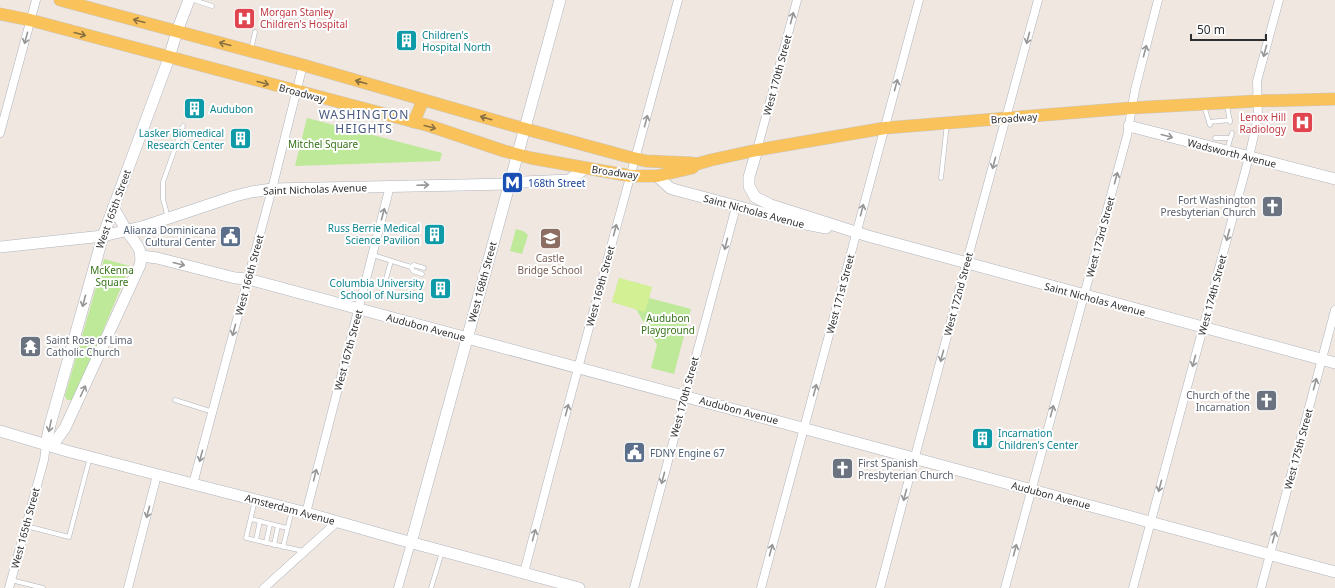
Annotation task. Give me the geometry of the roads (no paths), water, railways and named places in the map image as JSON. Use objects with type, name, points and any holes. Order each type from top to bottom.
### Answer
[{"type":"main road","name":"Broadway","points":[[60,0],[303,65],[524,129],[636,159],[697,164],[757,150],[885,128],[1131,108],[1227,102],[1335,99]]},
{"type":"main road","name":"Broadway","points":[[0,14],[30,20],[296,92],[414,122],[517,154],[631,176],[658,176],[692,168],[697,164]]},
{"type":"main road","points":[[414,122],[423,100]]},
{"type":"street","points":[[0,133],[36,0]]},
{"type":"street","name":"West 165th Street","points":[[10,584],[44,460],[50,425],[103,236],[169,58],[188,0]]},
{"type":"street","name":"West 168th Street","points":[[398,588],[560,0]]},
{"type":"street","name":"West 169th Street","points":[[524,573],[678,0]]},
{"type":"street","name":"West 170th Street","points":[[757,150],[797,0]]},
{"type":"street","name":"West 171st Street","points":[[761,588],[919,0]]},
{"type":"street","name":"West 172nd Street","points":[[880,588],[1038,0]]},
{"type":"street","name":"West 173rd Street","points":[[1004,588],[1129,126],[1135,90],[1158,0]]},
{"type":"street","name":"West 174th Street","points":[[1133,588],[1249,157],[1258,117],[1257,81],[1279,0]]},
{"type":"street","name":"West 166th Street","points":[[193,484],[272,189],[303,65]]},
{"type":"street","name":"Wadsworth Avenue","points":[[1129,126],[1214,140],[1226,151],[1335,179]]},
{"type":"street","name":"Saint Nicholas Avenue","points":[[757,150],[749,181],[750,190],[755,196],[771,205],[856,233],[966,264],[1335,363]]},
{"type":"street","name":"Saint Nicholas Avenue","points":[[0,247],[103,236],[127,231],[240,194],[272,189],[509,184],[569,180],[586,168]]},
{"type":"street","name":"Saint Nicholas Avenue","points":[[658,176],[670,188],[736,207],[812,226],[856,233]]},
{"type":"street","name":"West 167th Street","points":[[306,513],[390,186]]},
{"type":"street","name":"West 170th Street","points":[[634,588],[684,396],[736,207]]},
{"type":"street","points":[[46,445],[57,439],[65,428],[140,265],[141,256],[139,246],[127,231],[113,208]]},
{"type":"street","name":"Audubon Avenue","points":[[141,256],[157,258],[235,278],[248,279],[1335,572]]},
{"type":"street","name":"West 175th Street","points":[[1261,588],[1335,310]]},
{"type":"street","name":"Amsterdam Avenue","points":[[0,431],[90,457],[292,509],[579,588]]},
{"type":"street","points":[[128,588],[158,475]]},
{"type":"street","points":[[264,588],[337,522]]},
{"type":"lane","points":[[194,0],[212,6]]},
{"type":"lane","points":[[251,51],[255,32]]},
{"type":"lane","points":[[1203,104],[1210,123],[1230,122],[1227,102]]},
{"type":"lane","points":[[940,178],[948,123]]},
{"type":"lane","points":[[168,218],[163,199],[163,182],[183,126]]},
{"type":"lane","points":[[1226,151],[1232,133]]},
{"type":"lane","points":[[1214,140],[1230,138]]},
{"type":"lane","points":[[372,255],[411,267],[414,265],[424,268]]},
{"type":"lane","points":[[388,283],[386,279],[392,261]]},
{"type":"lane","points":[[411,267],[413,271],[422,274]]},
{"type":"lane","points":[[175,400],[212,412]]},
{"type":"lane","points":[[26,526],[70,536],[90,457]]},
{"type":"lane","points":[[255,500],[246,538],[304,552]]},
{"type":"lane","points":[[283,547],[292,509]]},
{"type":"lane","points":[[250,518],[288,528]]},
{"type":"lane","points":[[256,540],[260,521]]},
{"type":"lane","points":[[266,542],[270,524]]},
{"type":"lane","points":[[274,545],[278,526]]},
{"type":"lane","points":[[431,588],[442,551]]},
{"type":"lane","points":[[10,584],[43,588]]},
{"type":"place","name":"Morgan Stanley Children's Hospital","points":[[245,18]]},
{"type":"place","name":"Children's Hospital North","points":[[406,41]]},
{"type":"place","name":"Audubon","points":[[195,109]]},
{"type":"place","name":"Lenox Hill Radiology","points":[[1302,123]]},
{"type":"place","name":"Lasker Biomedical Research Center","points":[[240,139]]},
{"type":"place","name":"168th Street","points":[[512,183]]},
{"type":"place","name":"Fort Washington Presbyterian Church","points":[[1272,206]]},
{"type":"place","name":"Russ Berrie Medical Science Pavilion","points":[[435,234]]},
{"type":"place","name":"Alianza Dominicana Cultural Center","points":[[231,236]]},
{"type":"place","name":"Castle Bridge School","points":[[550,238]]},
{"type":"place","name":"Columbia University School of Nursing","points":[[440,289]]},
{"type":"place","name":"Saint Rose of Lima Catholic Church","points":[[30,346]]},
{"type":"place","name":"Church of the Incarnation","points":[[1266,401]]},
{"type":"place","name":"Incarnation Children's Center","points":[[982,439]]},
{"type":"place","name":"FDNY Engine 67","points":[[634,453]]},
{"type":"place","name":"First Spanish Presbyterian Church","points":[[843,469]]},
{"type":"district","name":"WASHINGTON HEIGHTS","points":[[364,122]]},
{"type":"park label","name":"Mitchel Square","points":[[323,144]]},
{"type":"park label","name":"McKenna Square","points":[[112,276]]},
{"type":"park label","name":"Audubon Playground","points":[[668,324]]}]
